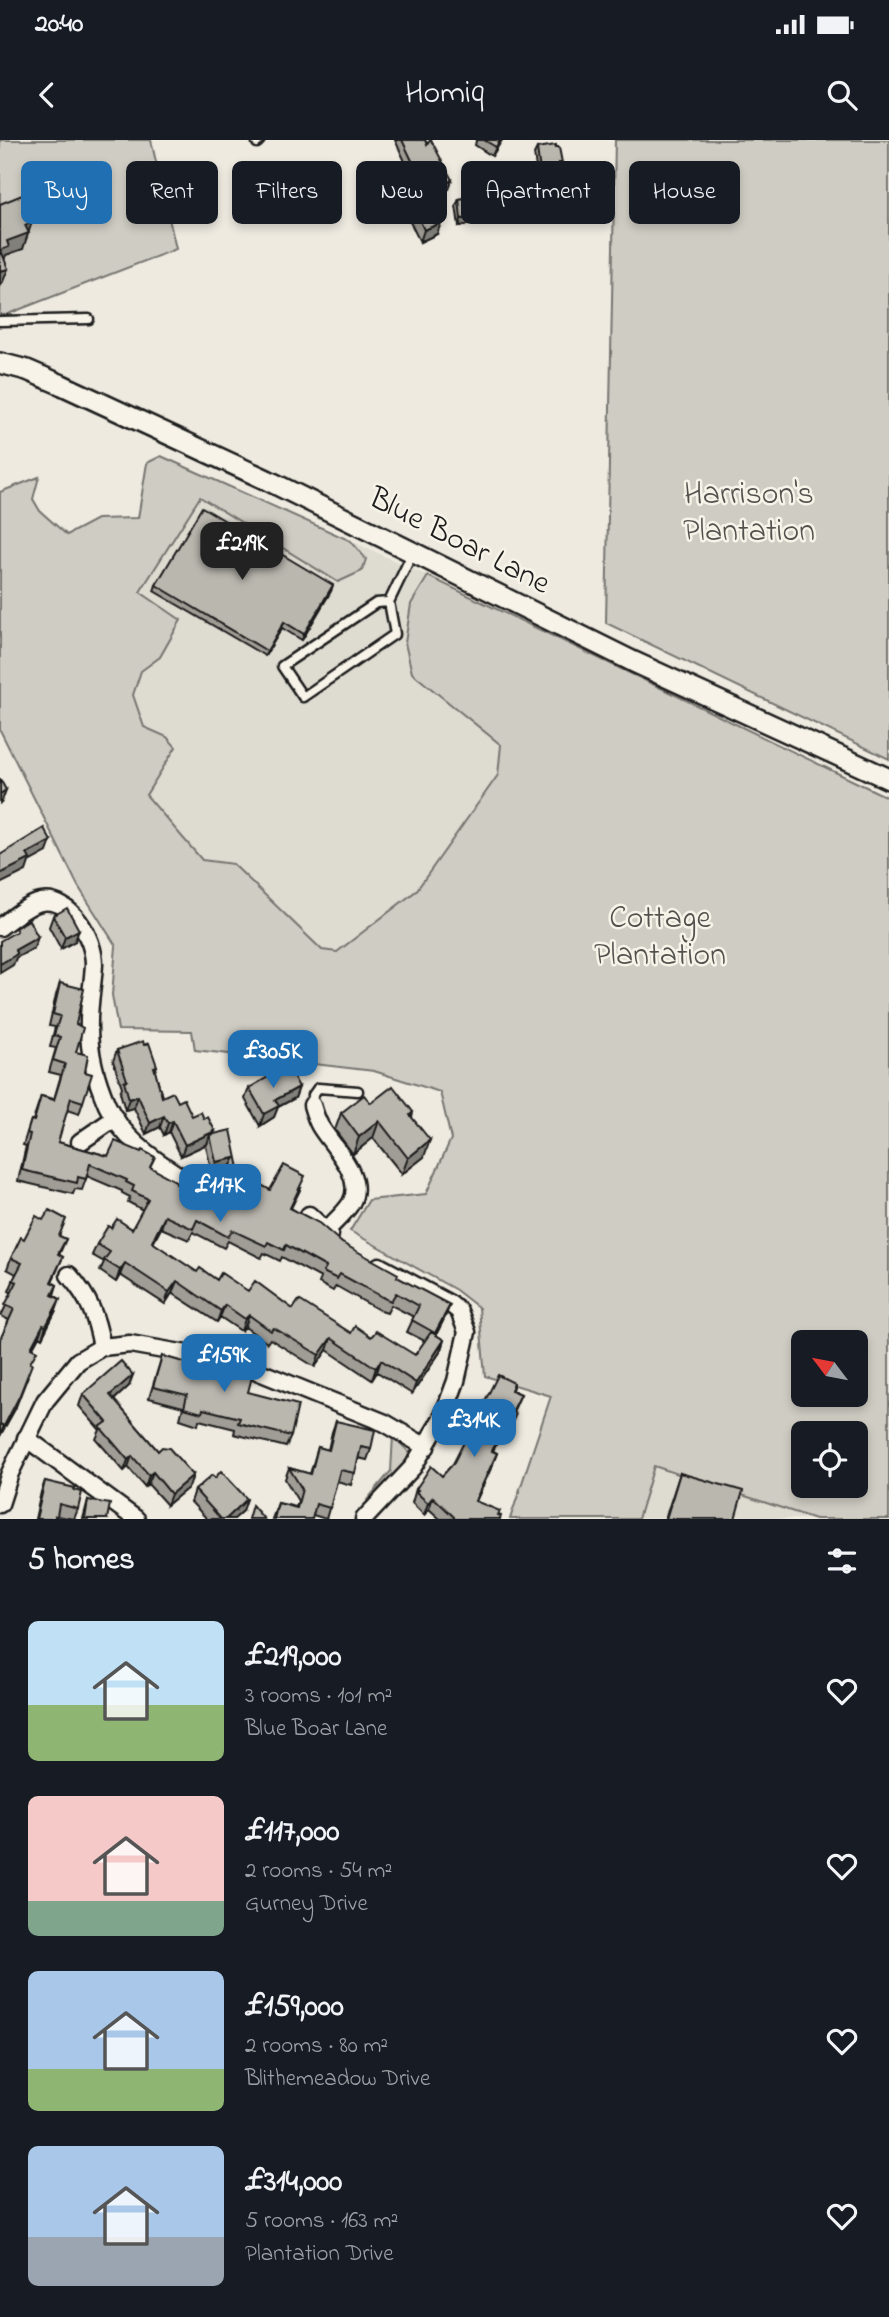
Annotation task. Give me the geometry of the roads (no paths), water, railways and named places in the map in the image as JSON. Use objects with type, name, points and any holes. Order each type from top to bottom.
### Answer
[{"type":"street","name":"Blue Boar Lane","points":[[0,363],[27,370],[62,385],[267,480],[634,662],[889,779]]},
{"type":"street","points":[[0,927],[39,902],[53,903],[78,920],[88,938],[94,961],[90,1050],[104,1096],[128,1136],[145,1153],[178,1175]]},
{"type":"street","points":[[312,1105],[318,1123],[354,1181],[355,1191],[351,1203],[326,1231]]},
{"type":"street","points":[[80,1142],[115,1118]]},
{"type":"street","points":[[309,1215],[342,1246]]},
{"type":"street","points":[[366,1259],[450,1304],[459,1311],[467,1332],[456,1381],[443,1416],[413,1466],[373,1516]]},
{"type":"street","points":[[69,1275],[90,1303],[98,1323],[102,1347]]},
{"type":"street","points":[[0,1504],[26,1438],[45,1401],[78,1361],[102,1347],[130,1344],[226,1361],[385,1423],[426,1447]]},
{"type":"street","points":[[26,1438],[136,1519]]},
{"type":"lane","points":[[0,321],[89,319]]},
{"type":"lane","points":[[389,602],[376,603],[282,666],[303,697],[395,634],[389,602],[413,551]]},
{"type":"lane","points":[[312,1105],[313,1095],[318,1088],[358,1091]]},
{"type":"park label","name":"Harrison's Plantation","points":[[749,514]]},
{"type":"park label","name":"Cottage Plantation","points":[[660,938]]}]
